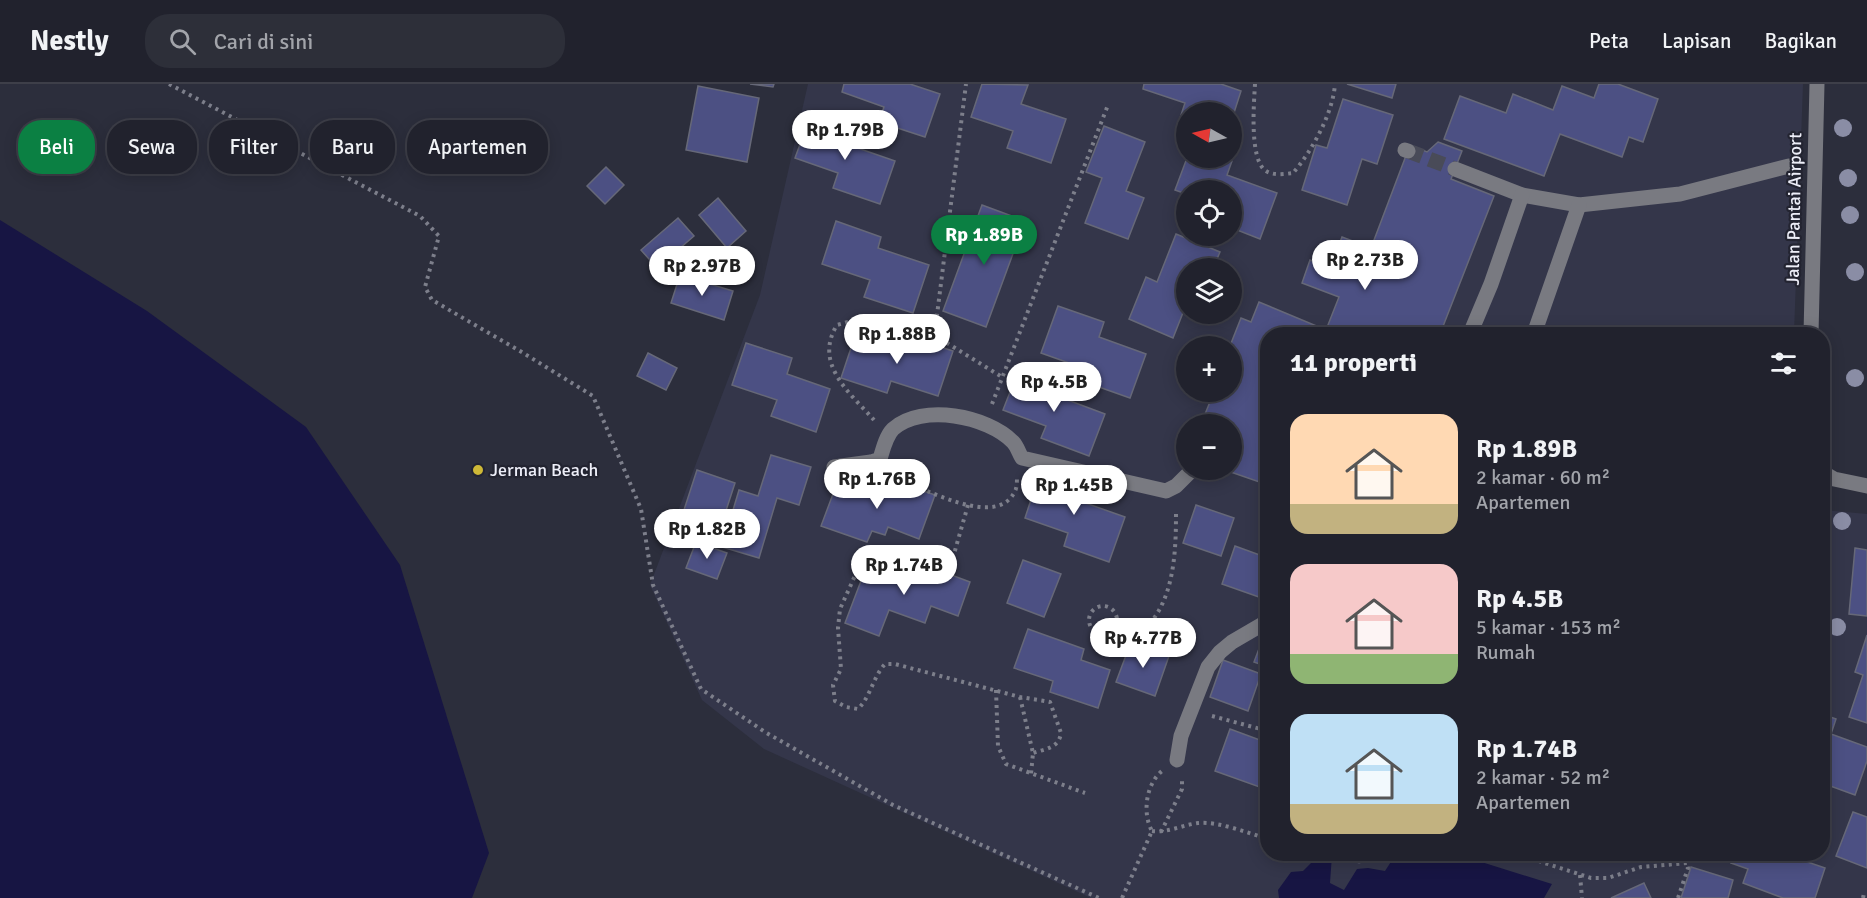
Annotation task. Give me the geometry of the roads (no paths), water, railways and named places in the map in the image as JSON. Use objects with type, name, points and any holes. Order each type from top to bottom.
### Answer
[{"type":"street","name":"Jalan Pantai Airport","points":[[1811,327],[1817,84]]},
{"type":"street","points":[[1455,169],[1522,195],[1579,205],[1680,194],[1789,166]]},
{"type":"street","points":[[1473,327],[1491,284],[1522,195]]},
{"type":"street","points":[[1536,327],[1579,205]]},
{"type":"street","points":[[834,467],[880,459],[892,429],[913,419],[947,413],[971,418],[1014,442],[1022,458],[1166,491],[1182,480]]},
{"type":"street","points":[[1830,477],[1867,486]]},
{"type":"street","points":[[1177,760],[1181,736],[1208,667],[1232,642],[1260,626]]},
{"type":"tunnel","points":[[1408,151],[1455,169]]},
{"type":"place","name":"Jerman Beach","points":[[478,470]]}]
